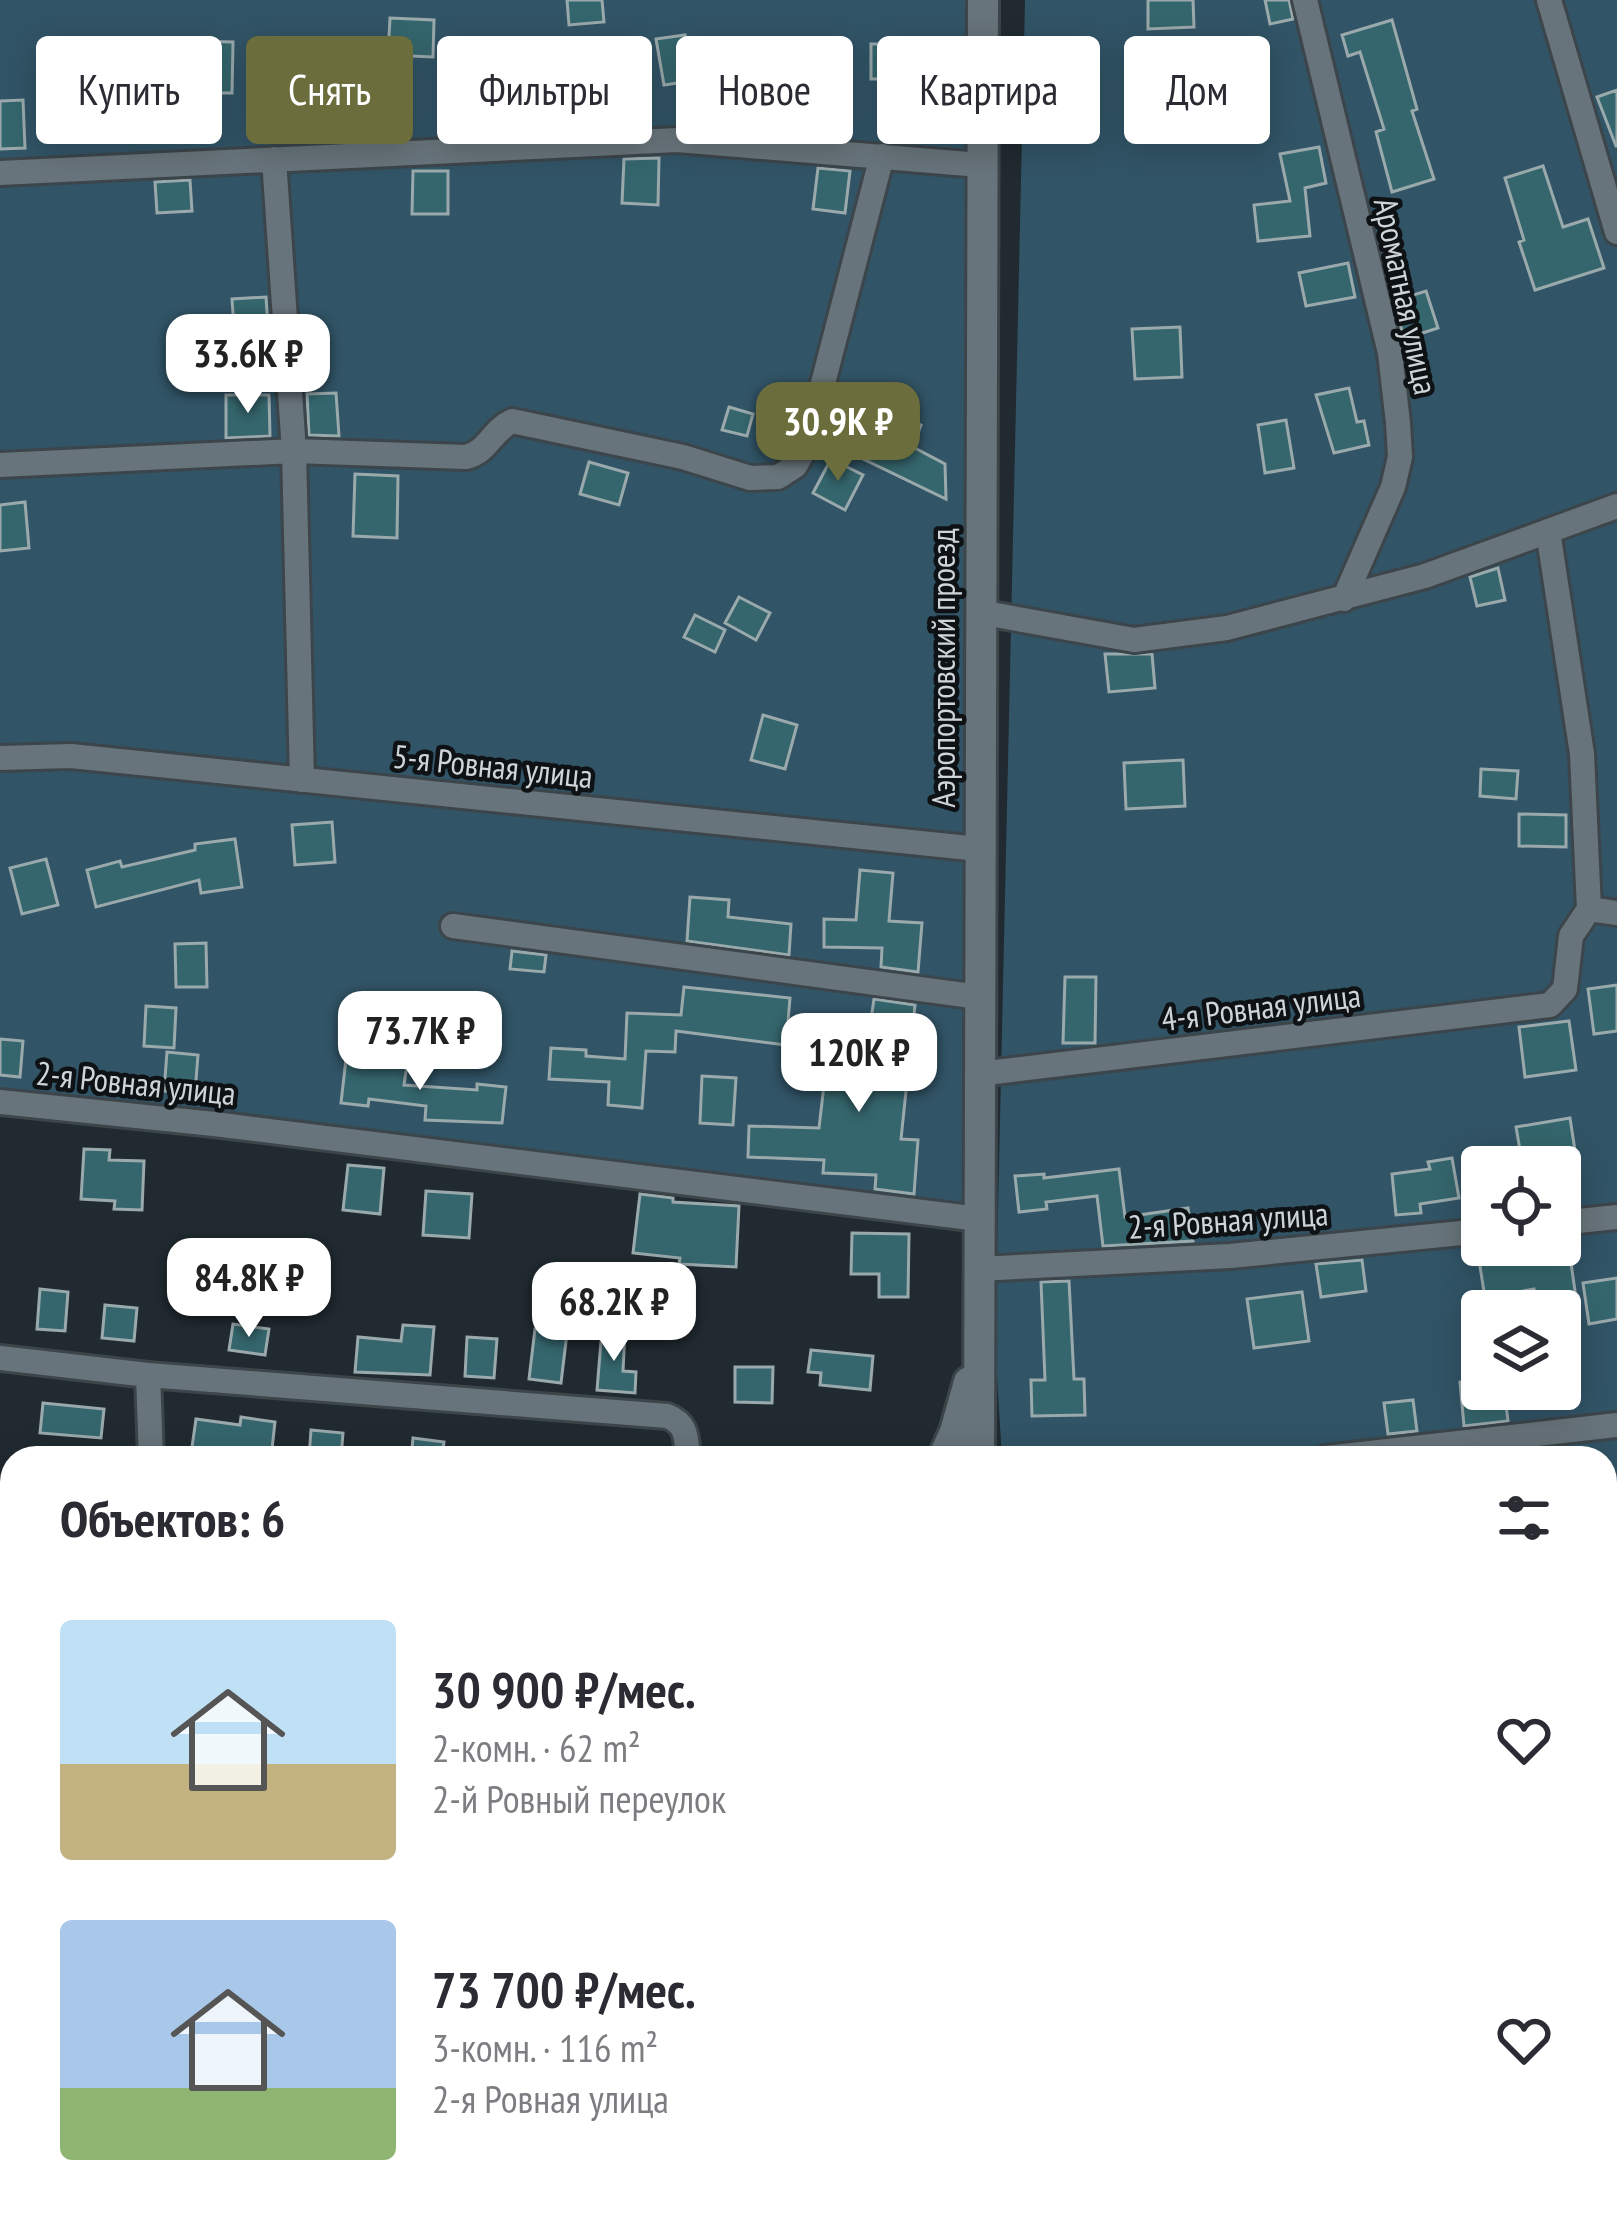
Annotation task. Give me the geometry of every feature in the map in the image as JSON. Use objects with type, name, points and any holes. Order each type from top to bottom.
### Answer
[{"type":"main road","name":"Аэропортовский проезд","points":[[978,1335],[983,0]]},
{"type":"main road","points":[[947,1446],[968,1388],[978,1335]]},
{"type":"main road","points":[[978,1335],[980,1446]]},
{"type":"street","name":"Ароматная улица","points":[[1305,0],[1390,352],[1398,423],[1400,457],[1393,487],[1345,599]]},
{"type":"street","points":[[1549,0],[1617,232]]},
{"type":"street","points":[[0,173],[676,140],[980,166]]},
{"type":"street","points":[[0,465],[295,451],[466,457],[486,448],[500,427],[512,421],[683,457],[750,478],[778,478],[795,466],[807,445],[882,156]]},
{"type":"street","points":[[274,159],[295,451],[302,780]]},
{"type":"street","points":[[980,611],[1134,640],[1227,628],[1345,599],[1617,506]]},
{"type":"street","points":[[1548,531],[1582,754],[1588,909],[1617,913]]},
{"type":"street","name":"5-я Ровная улица","points":[[0,758],[71,756],[979,849]]},
{"type":"street","name":"4-я Ровная улица","points":[[979,1074],[1550,1006],[1565,988],[1571,936],[1588,909]]},
{"type":"street","points":[[453,926],[979,997]]},
{"type":"street","name":"2-я Ровная улица","points":[[0,1102],[237,1126],[979,1219]]},
{"type":"street","points":[[1581,1221],[1617,1217]]},
{"type":"street","name":"2-я Ровная улица","points":[[978,1269],[1230,1256],[1461,1233]]},
{"type":"street","points":[[0,1358],[148,1375],[667,1416],[681,1423],[687,1446]]},
{"type":"street","points":[[148,1375],[151,1446]]},
{"type":"street","points":[[1432,1446],[1617,1425]]},
{"type":"shaded area","points":[[0,0],[967,0],[967,36],[877,36],[877,144],[967,144],[969,1214],[0,1103]]},
{"type":"shaded area","points":[[1025,0],[1617,0],[1617,1446],[1001,1446],[995,1344],[1022,144],[1100,144],[1100,36],[1024,36]]},
{"type":"building","points":[[567,0],[602,0],[604,22],[569,25]]},
{"type":"building","points":[[1148,0],[1193,0],[1194,27],[1148,29]]},
{"type":"building","points":[[1265,0],[1289,0],[1293,19],[1270,24]]},
{"type":"building","points":[[390,18],[434,20],[433,57],[413,56],[413,36],[389,36]]},
{"type":"building","points":[[1392,20],[1417,109],[1412,111],[1434,179],[1392,192],[1376,132],[1384,129],[1360,52],[1348,56],[1342,35]]},
{"type":"building","points":[[676,36],[676,83],[664,85],[656,39]]},
{"type":"building","points":[[222,42],[233,42],[232,93],[222,93]]},
{"type":"building","points":[[871,44],[877,44],[877,79],[871,79]]},
{"type":"building","points":[[1617,90],[1617,146],[1616,146],[1597,97]]},
{"type":"building","points":[[23,100],[25,148],[0,149],[0,101]]},
{"type":"building","points":[[1319,147],[1326,183],[1305,188],[1310,236],[1258,241],[1254,205],[1290,201],[1280,154]]},
{"type":"building","points":[[659,158],[658,205],[622,203],[624,159]]},
{"type":"building","points":[[1543,166],[1563,227],[1588,219],[1604,268],[1535,290],[1505,178]]},
{"type":"building","points":[[818,168],[850,171],[845,213],[813,209]]},
{"type":"building","points":[[413,171],[448,171],[448,214],[412,214]]},
{"type":"building","points":[[190,180],[192,211],[157,213],[155,182]]},
{"type":"building","points":[[1348,263],[1355,297],[1306,306],[1299,273]]},
{"type":"building","points":[[1426,291],[1438,328],[1404,339],[1394,301]]},
{"type":"building","points":[[266,297],[268,327],[234,329],[232,299]]},
{"type":"building","points":[[1180,327],[1182,377],[1135,379],[1132,329]]},
{"type":"building","points":[[1349,388],[1357,422],[1364,421],[1369,445],[1334,453],[1316,395]]},
{"type":"building","points":[[336,393],[339,436],[309,435],[307,394]]},
{"type":"building","points":[[781,394],[802,400],[792,439],[770,433]]},
{"type":"building","points":[[226,395],[269,395],[270,436],[226,438]]},
{"type":"building","points":[[878,405],[921,425],[913,447],[945,464],[946,499],[857,456]]},
{"type":"building","points":[[729,407],[753,414],[747,436],[722,430]]},
{"type":"building","points":[[1286,420],[1294,468],[1265,473],[1258,425]]},
{"type":"building","points":[[831,459],[863,475],[845,510],[813,493]]},
{"type":"building","points":[[589,462],[628,473],[619,505],[580,494]]},
{"type":"building","points":[[355,474],[398,476],[397,538],[353,536]]},
{"type":"building","points":[[25,502],[29,548],[0,551],[0,505]]},
{"type":"building","points":[[1498,568],[1505,600],[1477,606],[1470,577]]},
{"type":"building","points":[[739,597],[770,613],[756,640],[725,623]]},
{"type":"building","points":[[695,615],[725,630],[715,652],[684,637]]},
{"type":"building","points":[[1105,654],[1152,654],[1155,688],[1109,692]]},
{"type":"building","points":[[763,715],[797,725],[785,769],[751,760]]},
{"type":"building","points":[[1183,760],[1185,806],[1126,809],[1124,763]]},
{"type":"building","points":[[1481,769],[1518,771],[1516,799],[1480,796]]},
{"type":"building","points":[[1519,814],[1566,815],[1566,847],[1519,846]]},
{"type":"building","points":[[332,822],[335,862],[295,865],[292,825]]},
{"type":"building","points":[[235,839],[242,887],[201,893],[199,880],[96,907],[87,870],[120,861],[122,867],[195,850],[195,844]]},
{"type":"building","points":[[46,859],[58,905],[22,914],[10,868]]},
{"type":"building","points":[[860,870],[893,873],[889,921],[922,923],[918,972],[881,967],[882,948],[824,947],[824,919],[856,920]]},
{"type":"building","points":[[690,897],[729,900],[728,917],[791,924],[789,955],[687,941]]},
{"type":"building","points":[[206,943],[207,987],[176,987],[175,944]]},
{"type":"building","points":[[512,951],[546,955],[544,972],[510,969]]},
{"type":"building","points":[[1065,977],[1096,977],[1095,1043],[1063,1043]]},
{"type":"building","points":[[1617,985],[1617,1031],[1594,1034],[1588,989]]},
{"type":"building","points":[[684,987],[790,998],[786,1045],[676,1031],[675,1052],[646,1051],[642,1108],[608,1105],[609,1082],[549,1079],[551,1048],[625,1059],[627,1013],[681,1015]]},
{"type":"building","points":[[874,999],[915,1005],[901,1139],[918,1140],[914,1194],[875,1189],[876,1175],[823,1173],[824,1160],[748,1157],[749,1126],[819,1128],[826,1068],[877,1074],[883,1027],[870,1026]]},
{"type":"building","points":[[146,1006],[176,1008],[174,1048],[144,1046]]},
{"type":"building","points":[[1569,1021],[1576,1070],[1525,1077],[1519,1027]]},
{"type":"building","points":[[0,1039],[23,1041],[20,1077],[0,1075]]},
{"type":"building","points":[[167,1052],[198,1055],[195,1093],[164,1091]]},
{"type":"building","points":[[381,1055],[408,1058],[404,1085],[506,1087],[502,1123],[425,1120],[426,1106],[369,1099],[368,1106],[341,1103],[346,1059],[380,1063]]},
{"type":"building","points":[[702,1076],[736,1078],[733,1125],[700,1123]]},
{"type":"building","points":[[1570,1118],[1574,1146],[1519,1146],[1516,1127]]},
{"type":"building","points":[[84,1149],[110,1150],[109,1160],[144,1161],[142,1210],[114,1209],[115,1201],[81,1199]]},
{"type":"building","points":[[1452,1158],[1459,1198],[1420,1204],[1421,1213],[1396,1215],[1392,1174],[1430,1169],[1428,1162]]},
{"type":"building","points":[[348,1165],[384,1168],[380,1214],[343,1210]]},
{"type":"building","points":[[1119,1169],[1125,1217],[1188,1208],[1193,1241],[1103,1246],[1097,1196],[1046,1202],[1047,1209],[1019,1212],[1015,1176],[1044,1174],[1044,1178]]},
{"type":"building","points":[[426,1191],[472,1194],[469,1238],[423,1235]]},
{"type":"building","points":[[640,1194],[673,1198],[673,1202],[739,1206],[736,1267],[679,1264],[680,1258],[633,1253]]},
{"type":"building","points":[[852,1233],[909,1234],[908,1297],[879,1297],[879,1274],[851,1274]]},
{"type":"building","points":[[1362,1260],[1366,1291],[1321,1297],[1316,1264]]},
{"type":"building","points":[[1480,1266],[1571,1266],[1575,1290],[1534,1289],[1484,1290]]},
{"type":"building","points":[[1617,1278],[1617,1319],[1589,1324],[1583,1283]]},
{"type":"building","points":[[1069,1281],[1074,1379],[1084,1379],[1085,1415],[1032,1416],[1031,1380],[1045,1380],[1041,1282]]},
{"type":"building","points":[[40,1289],[68,1292],[65,1331],[37,1329]]},
{"type":"building","points":[[1302,1292],[1309,1341],[1254,1348],[1247,1299]]},
{"type":"building","points":[[105,1305],[137,1308],[134,1341],[102,1338]]},
{"type":"building","points":[[233,1324],[269,1329],[265,1355],[229,1350]]},
{"type":"building","points":[[403,1325],[434,1327],[430,1375],[355,1372],[358,1337],[401,1341]]},
{"type":"building","points":[[535,1329],[567,1333],[561,1383],[529,1379]]},
{"type":"building","points":[[602,1329],[625,1331],[623,1371],[636,1372],[635,1393],[597,1390]]},
{"type":"building","points":[[467,1337],[497,1339],[494,1378],[465,1376]]},
{"type":"building","points":[[811,1350],[873,1356],[870,1390],[820,1385],[821,1373],[808,1372]]},
{"type":"building","points":[[735,1367],[773,1367],[772,1403],[735,1402]]},
{"type":"building","points":[[1413,1400],[1417,1431],[1388,1434],[1384,1403]]},
{"type":"building","points":[[43,1403],[104,1409],[101,1438],[40,1433]]},
{"type":"building","points":[[1463,1410],[1507,1410],[1508,1421],[1464,1426]]},
{"type":"building","points":[[241,1417],[275,1422],[272,1446],[192,1446],[196,1419],[240,1425]]},
{"type":"building","points":[[311,1430],[343,1433],[342,1446],[310,1446]]},
{"type":"building","points":[[413,1438],[444,1442],[444,1446],[412,1446]]}]
